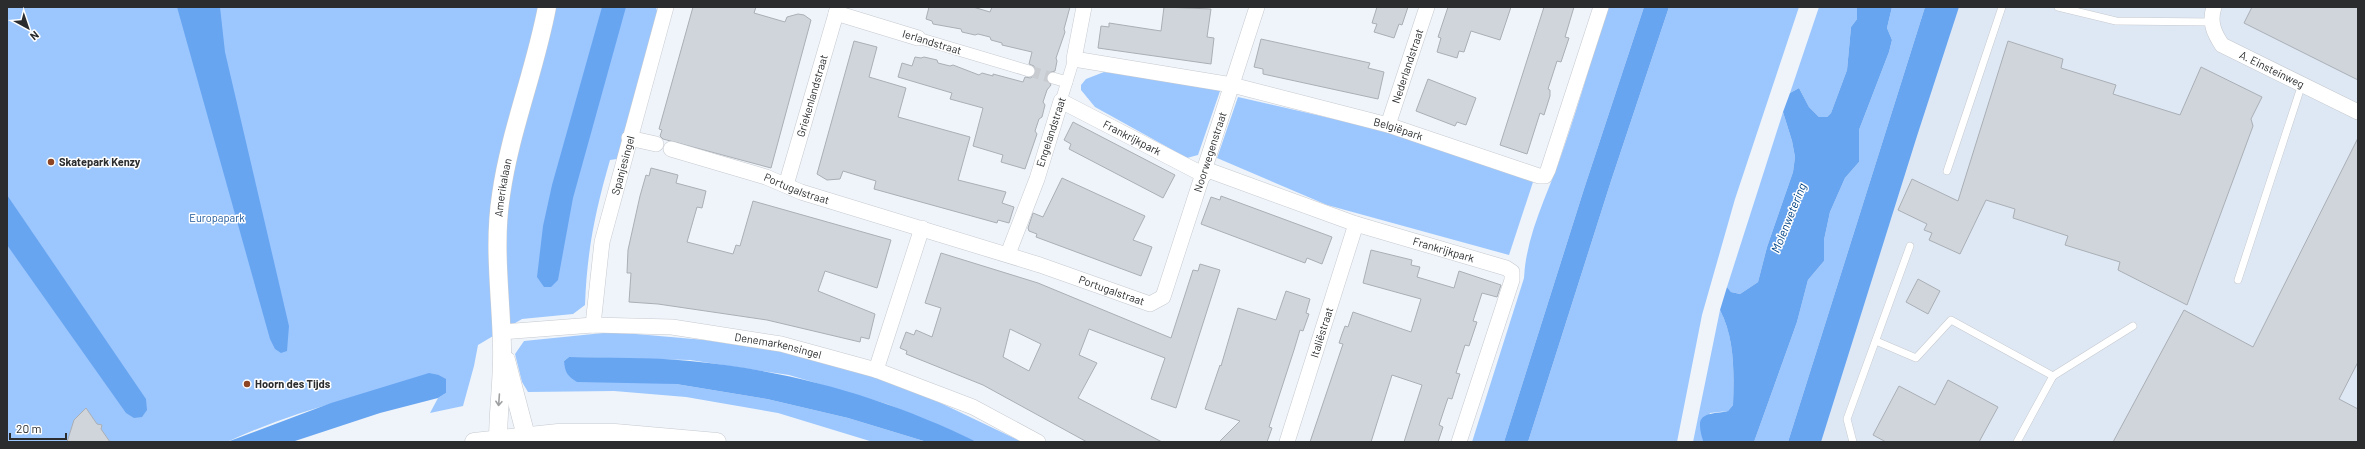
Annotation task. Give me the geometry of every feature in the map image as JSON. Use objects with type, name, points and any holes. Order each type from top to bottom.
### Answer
[{"type":"street","name":"Amerikalaan","points":[[498,440],[502,340],[496,254],[501,194],[511,148],[542,33],[547,7]]},
{"type":"street","name":"Amerikalaan","points":[[542,33],[552,7]]},
{"type":"street","name":"Spanjesingel","points":[[593,325],[602,242],[629,138],[666,7]]},
{"type":"street","name":"Engelandstraat","points":[[1008,254],[1037,178],[1067,82],[1074,59],[1084,7]]},
{"type":"street","name":"Noorwegenstraat","points":[[1162,298],[1257,7]]},
{"type":"street","name":"Nederlandstraat","points":[[1388,125],[1427,7]]},
{"type":"street","name":"Belgiëpark","points":[[1074,59],[1232,85],[1388,125],[1539,176],[1545,176],[1601,7]]},
{"type":"street","name":"Ierlandstraat","points":[[837,10],[918,38],[1029,71]]},
{"type":"street","name":"Griekenlandstraat","points":[[786,185],[837,10]]},
{"type":"street","name":"A. Einsteinweg","points":[[2213,14],[2214,32],[2222,45],[2358,112]]},
{"type":"street","points":[[1053,78],[1067,82]]},
{"type":"street","name":"Frankrijkpark","points":[[1061,101],[1204,172],[1356,224],[1506,268],[1512,272],[1512,280],[1459,442]]},
{"type":"street","points":[[629,138],[656,144]]},
{"type":"street","name":"Portugalstraat","points":[[671,149],[735,167],[786,185],[1076,276],[1150,304],[1162,298]]},
{"type":"street","name":"Italiëstraat","points":[[1287,442],[1356,224]]},
{"type":"street","points":[[876,370],[922,228]]},
{"type":"street","name":"Denemarkensingel","points":[[502,340],[593,325],[672,328],[781,344],[876,370],[973,407],[1038,442]]},
{"type":"street","name":"Amerikalaan","points":[[502,340],[521,410],[526,436]]},
{"type":"street","points":[[474,442],[558,433],[615,433],[717,442]]},
{"type":"lane","points":[[1947,171],[2002,7]]},
{"type":"lane","points":[[2058,7],[2116,21],[2213,14]]},
{"type":"lane","points":[[2238,280],[2302,84]]},
{"type":"lane","points":[[1853,442],[1846,419],[1910,246]]},
{"type":"lane","points":[[1876,341],[1916,358],[1951,320],[2053,376]]},
{"type":"lane","points":[[2017,442],[2053,376],[2133,326]]},
{"type":"shaded area","points":[[1949,7],[2358,7],[2358,442],[1804,442]]},
{"type":"green space","name":"Europapark","points":[[7,7],[656,7],[658,15],[617,159],[610,160],[600,197],[590,249],[585,305],[573,314],[522,319],[478,345],[463,406],[430,413],[438,398],[446,393],[445,379],[439,375],[357,396],[303,412],[251,431],[227,442],[7,442]]},
{"type":"green space","points":[[1607,7],[1644,7],[1584,189],[1504,442],[1472,442],[1524,278],[1529,245],[1534,228],[1570,130]]},
{"type":"green space","points":[[1669,7],[1799,7],[1735,199],[1702,315],[1677,442],[1528,442],[1611,181]]},
{"type":"green space","points":[[1819,7],[1857,7],[1857,19],[1851,27],[1847,70],[1831,113],[1827,117],[1819,117],[1809,107],[1799,88],[1790,93]]},
{"type":"green space","points":[[1892,7],[1925,7],[1788,442],[1754,442],[1797,322],[1808,280],[1824,261],[1824,240],[1830,212],[1845,178],[1859,162],[1859,130],[1889,52],[1892,40],[1887,28]]},
{"type":"green space","points":[[1104,72],[1208,84],[1220,91],[1198,155],[1187,158],[1095,107],[1081,90],[1081,85],[1086,79]]},
{"type":"green space","points":[[1238,97],[1395,133],[1534,179],[1509,255],[1327,205],[1217,158]]},
{"type":"green space","points":[[1783,112],[1792,141],[1795,157],[1793,172],[1767,247],[1758,282],[1740,294],[1731,292],[1727,287]]},
{"type":"green space","points":[[1720,310],[1725,321],[1731,344],[1734,381],[1733,405],[1728,411],[1710,413],[1702,436],[1703,442],[1693,442]]},
{"type":"green space","points":[[613,332],[705,340],[784,352],[901,384],[1022,442],[977,442],[887,404],[789,375],[690,360],[569,357],[564,361],[676,384],[767,399],[848,418],[927,442],[873,442],[778,413],[686,397],[614,391],[528,392],[522,382],[515,354],[524,341]]},
{"type":"water","points":[[177,7],[220,7],[225,52],[289,326],[287,351],[281,353],[275,349],[270,339]]},
{"type":"water","points":[[602,7],[626,7],[573,198],[558,280],[551,287],[544,287],[537,277],[543,226],[552,185]]},
{"type":"water","points":[[1644,7],[1669,7],[1611,181],[1528,442],[1504,442],[1584,189]]},
{"type":"water","name":"Molenwetering","points":[[1857,7],[1892,7],[1887,28],[1892,40],[1889,52],[1859,130],[1859,162],[1845,178],[1830,212],[1824,240],[1824,261],[1808,280],[1797,322],[1754,442],[1703,442],[1700,426],[1703,418],[1706,415],[1728,411],[1733,405],[1734,381],[1731,344],[1725,321],[1720,310],[1727,287],[1731,292],[1740,294],[1758,282],[1767,247],[1793,172],[1795,157],[1792,141],[1783,112],[1790,93],[1799,88],[1809,107],[1819,117],[1827,117],[1831,113],[1847,70],[1851,27],[1857,19]]},
{"type":"water","points":[[1925,7],[1959,7],[1821,442],[1788,442]]},
{"type":"water","points":[[7,195],[146,399],[147,410],[142,417],[134,418],[126,413],[7,245]]},
{"type":"water","points":[[569,357],[645,358],[690,361],[764,371],[837,388],[873,399],[943,426],[977,442],[927,442],[848,418],[767,399],[676,384],[577,382],[569,376],[565,368],[564,361]]},
{"type":"water","points":[[429,373],[439,375],[446,379],[446,393],[438,398],[380,413],[292,442],[227,442],[331,403]]},
{"type":"building","points":[[693,7],[756,7],[754,13],[785,22],[787,17],[798,14],[804,15],[811,20],[771,168],[663,139],[660,136],[662,130],[659,129]]},
{"type":"building","points":[[929,7],[973,7],[990,12],[992,7],[1070,7],[1064,29],[1065,32],[1056,58],[1057,61],[1055,71],[1048,73],[1046,76],[1051,85],[1047,90],[1043,102],[1045,105],[1042,117],[1039,119],[1035,131],[1037,134],[1025,169],[1001,162],[1003,155],[973,146],[983,108],[950,99],[952,93],[898,77],[902,63],[912,66],[915,57],[924,57],[937,60],[938,63],[950,66],[953,65],[979,75],[982,73],[993,76],[993,74],[1023,82],[1025,77],[1031,78],[1036,73],[1034,66],[1029,64],[1032,52],[1002,45],[1002,43],[991,40],[990,37],[978,34],[975,35],[962,32],[961,29],[933,24],[932,21],[926,19]]},
{"type":"building","points":[[1164,7],[1211,9],[1207,37],[1214,38],[1211,64],[1098,48],[1101,26],[1109,27],[1109,23],[1161,31]]},
{"type":"building","points":[[1377,7],[1408,7],[1402,25],[1399,24],[1394,38],[1374,32],[1377,24],[1372,23]]},
{"type":"building","points":[[1448,7],[1511,7],[1500,40],[1471,31],[1464,52],[1459,51],[1457,58],[1437,52],[1441,38],[1438,37]]},
{"type":"building","points":[[1544,7],[1574,7],[1565,37],[1569,38],[1561,62],[1557,61],[1548,89],[1550,90],[1550,96],[1544,115],[1540,113],[1527,154],[1500,145]]},
{"type":"building","points":[[2252,7],[2358,7],[2358,80],[2244,23]]},
{"type":"building","points":[[1261,39],[1370,63],[1368,68],[1384,72],[1378,99],[1263,74],[1263,69],[1254,67]]},
{"type":"building","points":[[854,41],[877,47],[869,77],[906,88],[898,117],[970,137],[958,180],[1006,192],[1002,203],[1014,207],[1009,223],[998,220],[997,223],[874,189],[876,181],[843,171],[840,179],[827,180],[817,174]]},
{"type":"building","points":[[2008,41],[2063,59],[2061,68],[2116,85],[2113,94],[2180,115],[2201,67],[2262,97],[2251,119],[2253,126],[2187,305],[2118,270],[2120,262],[2065,245],[2068,236],[2013,218],[2015,209],[1986,200],[1960,254],[1929,240],[1932,233],[1924,230],[1927,224],[1898,210],[1912,179],[1958,201]]},
{"type":"building","points":[[1428,79],[1476,98],[1466,125],[1457,122],[1455,126],[1416,111]]},
{"type":"building","points":[[1073,122],[1175,175],[1163,198],[1069,149],[1071,144],[1064,140]]},
{"type":"building","points":[[2358,138],[2358,362],[2339,399],[2358,409],[2358,442],[2113,442],[2184,310],[2253,347]]},
{"type":"building","points":[[651,168],[678,175],[676,183],[706,191],[702,208],[697,207],[687,242],[733,254],[736,245],[740,246],[753,201],[891,240],[877,288],[825,271],[818,291],[875,314],[869,339],[861,337],[860,342],[767,320],[658,304],[629,302],[631,273],[627,273],[628,250],[640,196],[646,175],[649,176]]},
{"type":"building","points":[[1062,178],[1145,216],[1133,240],[1152,247],[1141,276],[1036,237],[1037,234],[1029,231],[1028,228],[1033,213],[1043,217]]},
{"type":"building","points":[[1221,196],[1332,237],[1322,264],[1307,258],[1305,263],[1201,224],[1211,197],[1220,200]]},
{"type":"building","points":[[1371,250],[1412,260],[1411,265],[1420,267],[1417,277],[1454,288],[1459,271],[1501,285],[1497,297],[1482,293],[1473,321],[1477,322],[1469,346],[1465,345],[1456,373],[1460,374],[1452,399],[1448,398],[1439,425],[1443,427],[1438,442],[1404,442],[1422,385],[1392,375],[1371,442],[1310,442],[1343,344],[1339,343],[1345,326],[1348,327],[1353,312],[1411,332],[1421,299],[1363,283]]},
{"type":"building","points":[[941,253],[1038,283],[1171,338],[1193,270],[1198,271],[1200,264],[1220,270],[1176,408],[1151,399],[1165,358],[1089,329],[1079,355],[1097,363],[1078,398],[1162,442],[1087,442],[983,385],[906,354],[907,351],[900,348],[906,332],[914,335],[916,330],[932,337],[941,308],[925,303]],"holes":[[[1010,329],[1041,344],[1029,371],[1003,357]]]},
{"type":"building","points":[[1918,279],[1940,291],[1928,314],[1906,302]]},
{"type":"building","points":[[1286,291],[1310,299],[1306,313],[1309,314],[1303,331],[1300,330],[1269,427],[1272,428],[1267,442],[1219,442],[1240,421],[1205,409],[1220,365],[1221,366],[1238,308],[1276,320]]},
{"type":"building","points":[[1948,380],[1998,407],[1979,442],[1886,442],[1873,435],[1899,386],[1935,405]]},
{"type":"building","points":[[86,408],[97,424],[102,425],[101,429],[110,442],[67,442],[74,420]]},
{"type":"tunnel","points":[[1029,71],[1053,78]]},
{"type":"place","name":"Skatepark Kenzy","points":[[51,162]]},
{"type":"place","name":"Hoorn des Tijds","points":[[247,384]]}]
